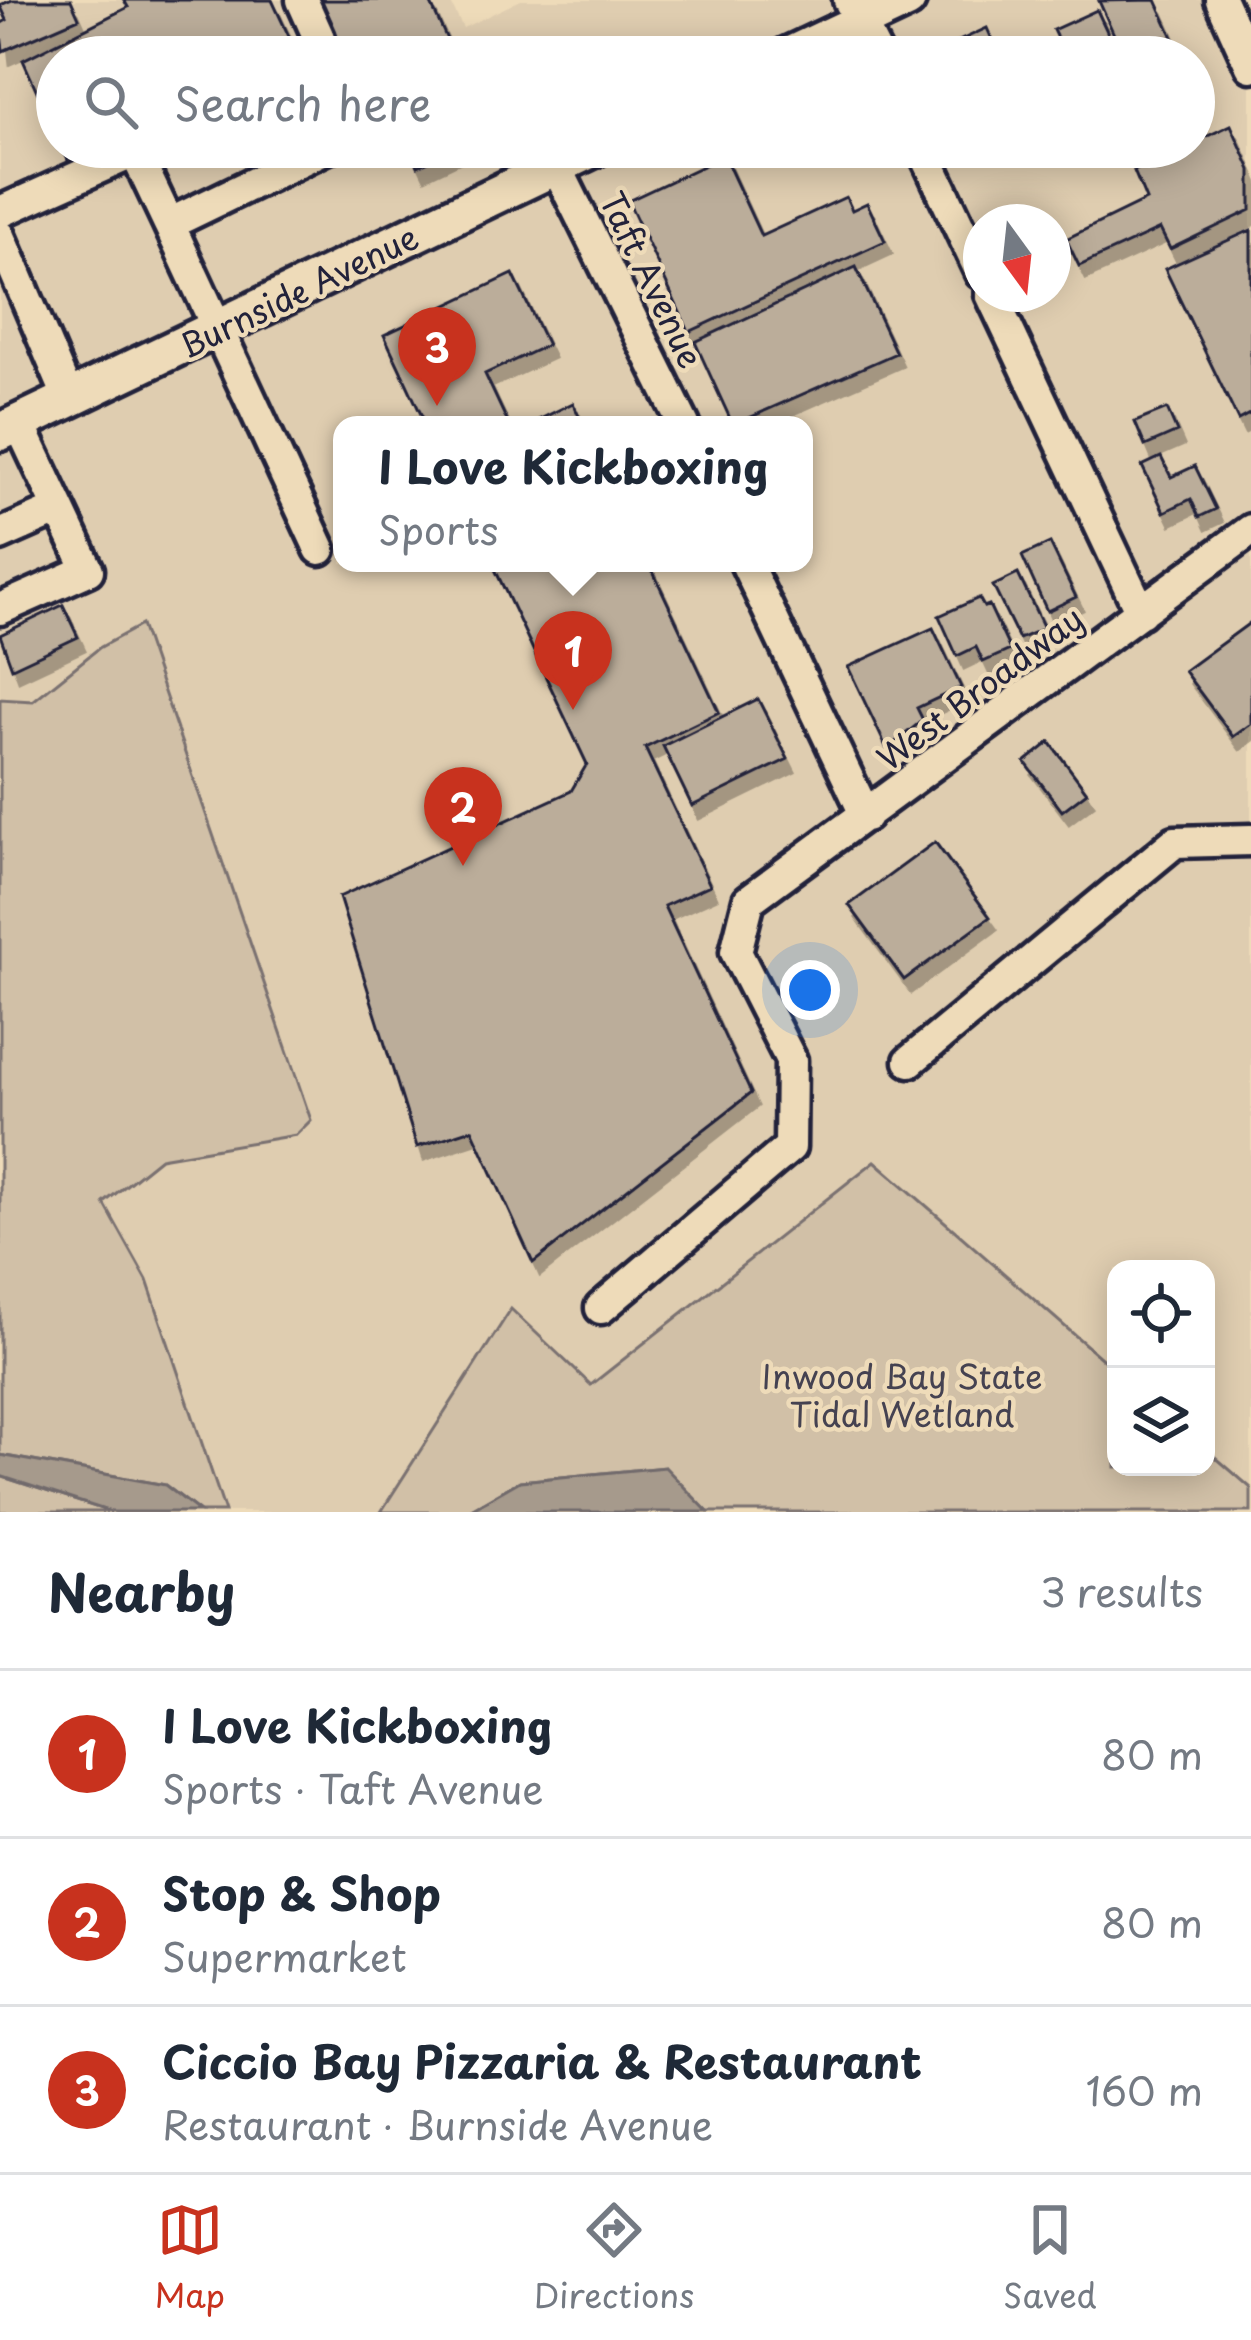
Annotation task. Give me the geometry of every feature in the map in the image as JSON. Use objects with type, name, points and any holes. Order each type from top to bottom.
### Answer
[{"type":"main road","points":[[817,36],[854,11],[908,0]]},
{"type":"main road","name":"Burnside Avenue","points":[[10,427],[552,168]]},
{"type":"street","points":[[302,0],[318,36]]},
{"type":"street","points":[[1221,0],[1251,66]]},
{"type":"street","points":[[0,212],[98,168]]},
{"type":"street","points":[[147,168],[320,549]]},
{"type":"street","points":[[169,224],[285,168]]},
{"type":"street","name":"Taft Avenue","points":[[557,168],[680,416]]},
{"type":"street","points":[[932,168],[963,235]]},
{"type":"street","points":[[0,236],[69,399]]},
{"type":"street","points":[[999,312],[1141,612]]},
{"type":"street","points":[[0,609],[88,570],[59,509],[10,427]]},
{"type":"street","points":[[0,535],[59,509]]},
{"type":"street","name":"West Broadway","points":[[601,1308],[790,1147],[791,1060],[736,952],[749,900],[1251,530]]},
{"type":"street","points":[[750,572],[866,815]]},
{"type":"street","points":[[910,1061],[1175,842],[1251,840]]},
{"type":"shaded area","points":[[0,0],[449,0],[463,28],[521,0],[1251,0],[1251,1488],[1215,1457],[1215,1260],[1107,1260],[1107,1363],[875,1161],[591,1386],[511,1310],[381,1512],[225,1512],[147,1280],[104,1203],[160,1158],[296,1135],[141,626],[99,648],[33,701],[0,699]]},
{"type":"shaded area","points":[[0,1455],[165,1485],[200,1512],[111,1512],[0,1476]]},
{"type":"shaded area","points":[[665,1467],[708,1512],[466,1512],[520,1481]]},
{"type":"green space","points":[[141,625],[311,1120],[296,1135],[160,1158],[104,1203],[147,1280],[225,1512],[200,1512],[165,1485],[0,1455],[0,699],[33,701],[99,648]]},
{"type":"green space","name":"Inwood Bay State Tidal Wetland","points":[[875,1161],[1107,1363],[1107,1476],[1215,1476],[1215,1457],[1251,1488],[1251,1512],[708,1512],[664,1467],[520,1481],[466,1512],[381,1512],[511,1309],[591,1385]]},
{"type":"green space","points":[[0,1476],[111,1512],[0,1512]]},
{"type":"building","points":[[12,0],[71,0],[79,18],[3,51],[0,24],[7,20],[0,5]]},
{"type":"building","points":[[124,0],[272,0],[289,36],[71,36],[128,7]]},
{"type":"building","points":[[319,0],[429,0],[445,36],[337,36]]},
{"type":"building","points":[[1156,0],[1172,36],[1115,36],[1099,1]]},
{"type":"building","points":[[1097,10],[1109,36],[1056,36],[1053,30]]},
{"type":"building","points":[[36,53],[36,89],[23,60]]},
{"type":"building","points":[[1231,125],[1251,170],[1251,210],[1170,249],[1160,229],[1079,266],[1071,237],[1146,200],[1134,171],[1215,168],[1215,133]]},
{"type":"building","points":[[698,168],[730,168],[761,236],[846,197],[852,210],[867,203],[885,241],[689,332],[628,201]]},
{"type":"building","points":[[1251,230],[1251,413],[1238,420],[1165,269]]},
{"type":"building","points":[[856,267],[896,353],[753,416],[729,416],[695,342]]},
{"type":"building","points":[[513,274],[547,345],[485,374],[505,416],[422,416],[384,335]]},
{"type":"building","points":[[573,403],[579,416],[546,416]]},
{"type":"building","points":[[1167,409],[1177,432],[1145,446],[1135,422]]},
{"type":"building","points":[[1161,457],[1171,477],[1195,466],[1216,509],[1199,517],[1191,499],[1164,512],[1142,466]]},
{"type":"building","points":[[1050,543],[1076,597],[1047,611],[1022,556]]},
{"type":"building","points":[[496,572],[653,572],[719,712],[645,748],[710,885],[664,906],[751,1093],[533,1263],[472,1129],[417,1147],[339,897],[571,791],[587,764]]},
{"type":"building","points":[[1018,574],[1044,628],[1019,639],[993,586]]},
{"type":"building","points":[[979,598],[984,607],[989,605],[1010,650],[983,662],[976,647],[957,656],[939,616]]},
{"type":"building","points":[[63,605],[78,637],[12,668],[0,635]]},
{"type":"building","points":[[1251,622],[1251,724],[1233,737],[1184,671]]},
{"type":"building","points":[[933,628],[961,687],[917,708],[923,720],[887,749],[848,667]]},
{"type":"building","points":[[758,699],[788,759],[692,806],[663,746]]},
{"type":"building","points":[[1050,742],[1087,792],[1062,811],[1025,762]]},
{"type":"building","points":[[935,842],[990,917],[904,980],[849,905]]},
{"type":"place","name":"Ciccio Bay Pizzaria & Restaurant","points":[[437,406]]},
{"type":"place","name":"I Love Kickboxing","points":[[573,710]]},
{"type":"place","name":"Stop & Shop","points":[[463,866]]}]
